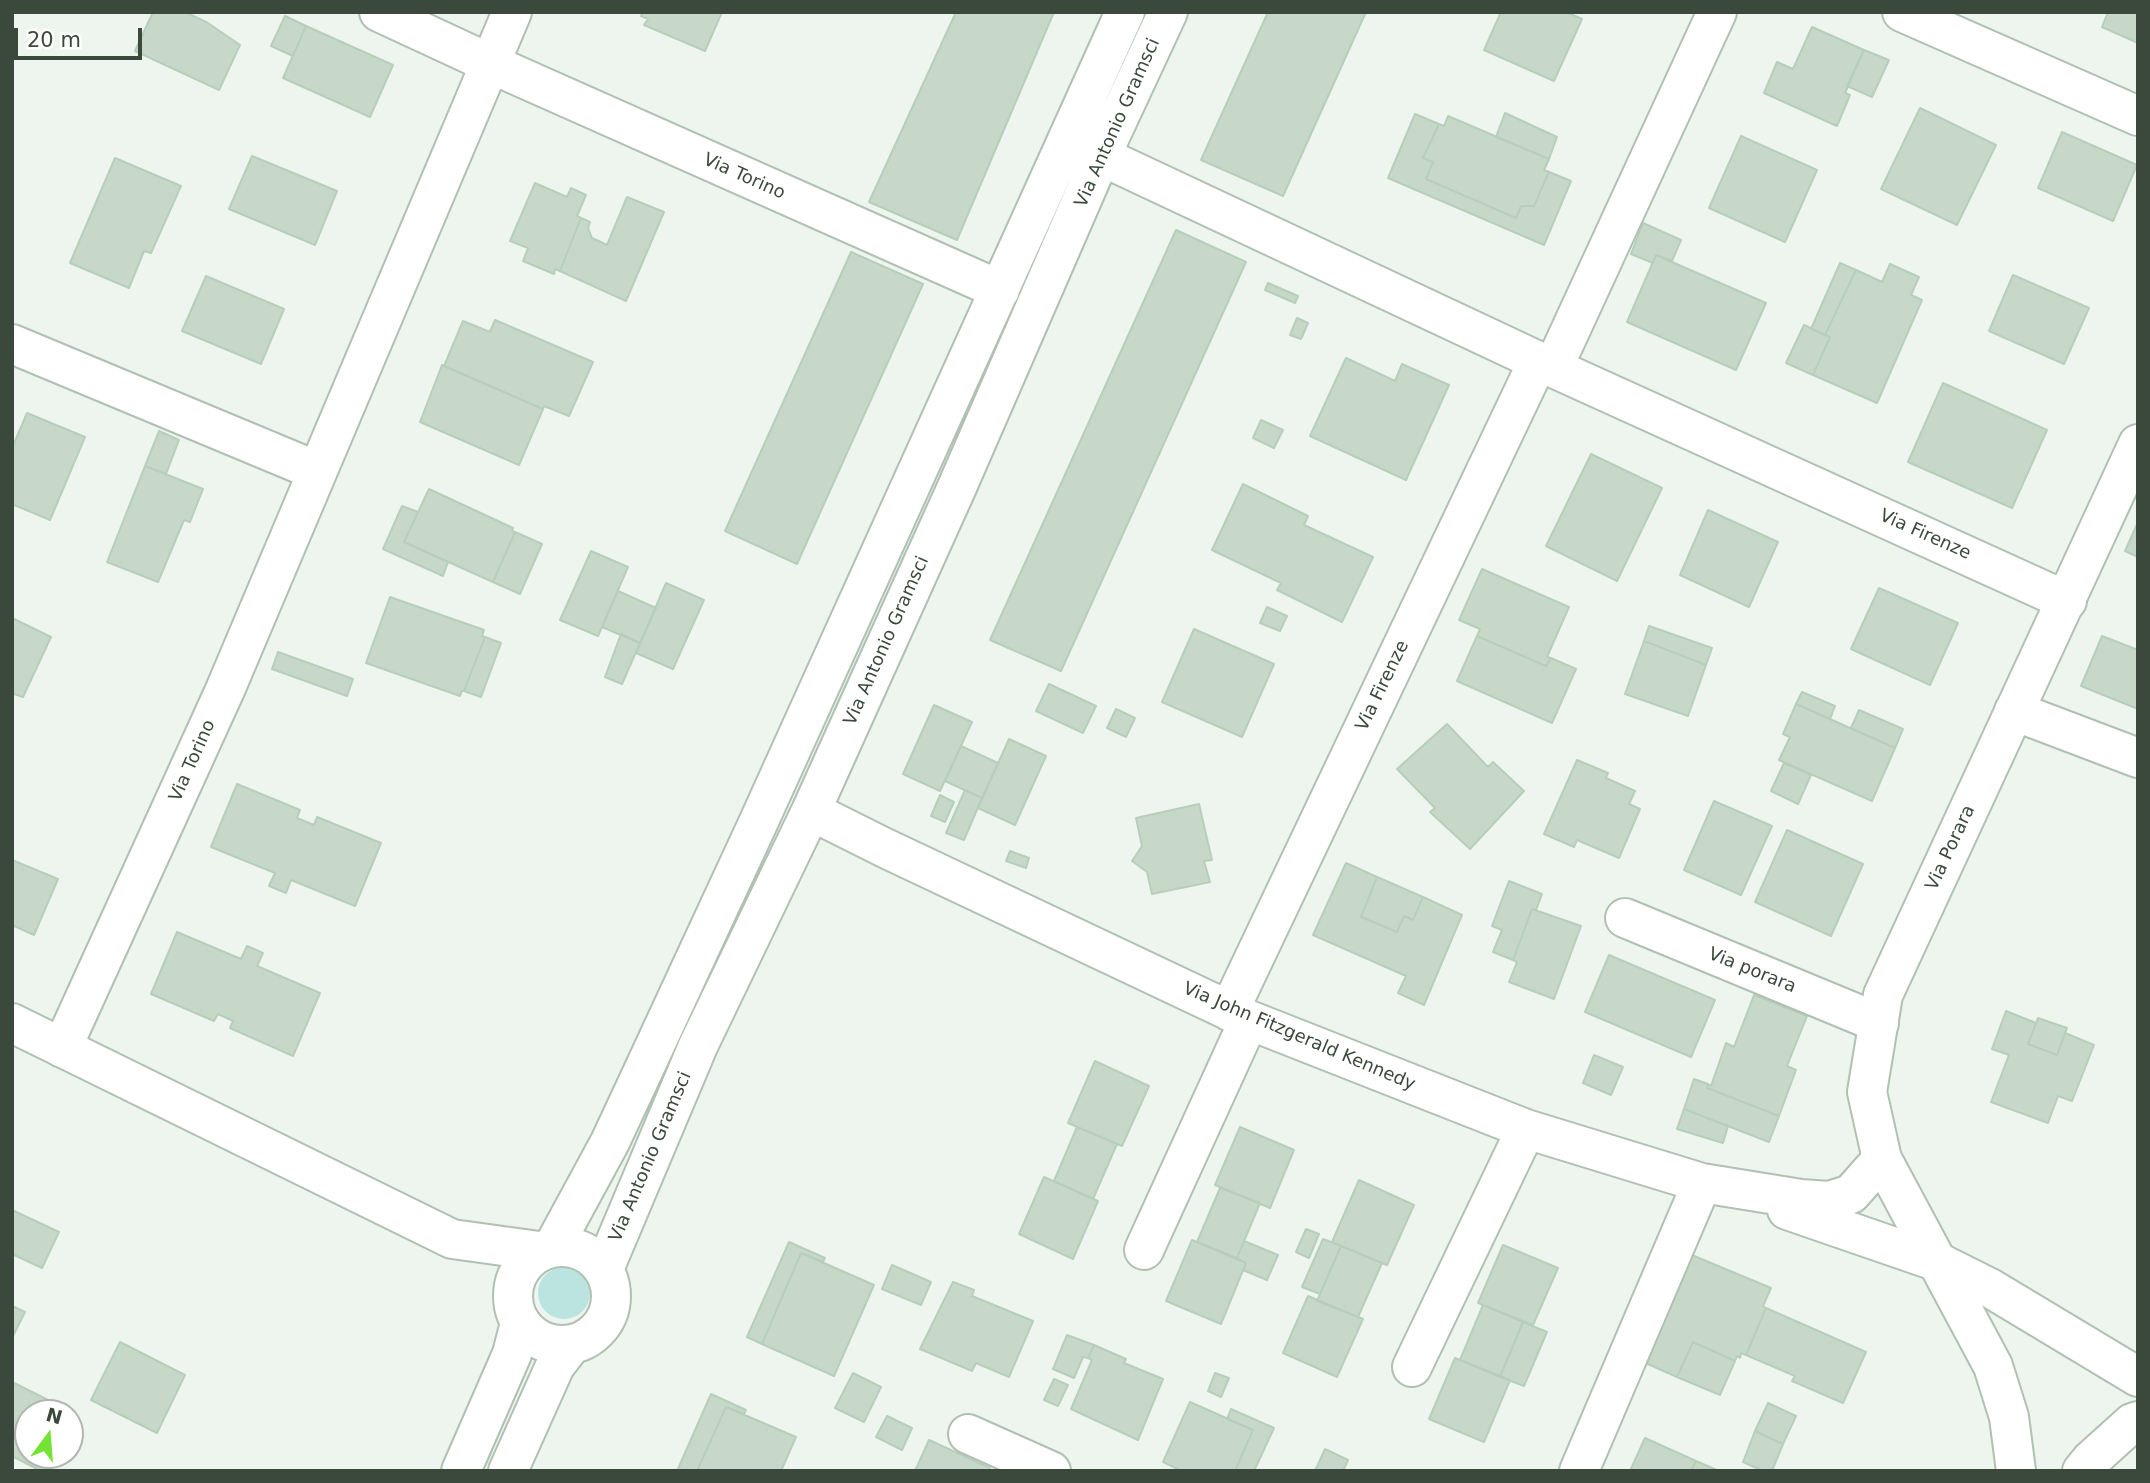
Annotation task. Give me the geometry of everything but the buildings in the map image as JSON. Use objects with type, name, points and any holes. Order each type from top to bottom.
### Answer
[{"type":"street","name":"Via Torino","points":[[379,12],[489,64],[1000,290]]},
{"type":"street","name":"Via Torino","points":[[62,1048],[225,690],[512,12]]},
{"type":"street","points":[[461,1471],[512,1354],[516,1310],[513,1285],[527,1260],[546,1249],[610,1142],[1125,12]]},
{"type":"street","name":"Via Antonio Gramsci","points":[[604,1269],[698,1046],[811,811],[957,488],[1101,156],[1168,12]]},
{"type":"street","name":"Via Firenze","points":[[1144,1250],[1239,1015],[1545,365],[1717,12]]},
{"type":"street","points":[[1902,12],[2138,116]]},
{"type":"street","name":"Via Firenze","points":[[1101,156],[1545,365],[2067,601]]},
{"type":"street","points":[[12,344],[317,471]]},
{"type":"street","name":"Via Porara","points":[[2016,1471],[2008,1417],[1993,1366],[1882,1159],[1867,1091],[1883,995],[2138,444]]},
{"type":"street","points":[[2014,711],[2138,758]]},
{"type":"street","name":"Via John Fitzgerald Kennedy","points":[[811,811],[1239,1015],[1526,1129],[1714,1184],[1938,1262]]},
{"type":"street","name":"Via porara","points":[[1625,918],[1879,1023]]},
{"type":"street","points":[[12,1023],[452,1239],[546,1249],[567,1246],[581,1250],[594,1258],[604,1269],[610,1284],[611,1300],[607,1315],[587,1339],[557,1345],[542,1341],[529,1333],[516,1310],[452,1239]]},
{"type":"street","points":[[1412,1367],[1526,1129]]},
{"type":"street","name":"Via John Fitzgerald Kennedy","points":[[1714,1184],[1801,1199],[1829,1201],[1851,1194],[1882,1159]]},
{"type":"street","points":[[1579,1471],[1714,1184]]},
{"type":"street","points":[[1938,1262],[1990,1288],[2138,1377]]},
{"type":"street","points":[[508,1471],[555,1366],[572,1344]]},
{"type":"street","points":[[2082,1471],[2132,1423],[2138,1421]]},
{"type":"street","points":[[968,1434],[1051,1471]]},
{"type":"shaded area","points":[[564,1267],[583,1274],[590,1293],[583,1312],[564,1319],[545,1312],[538,1293],[545,1274]]}]
